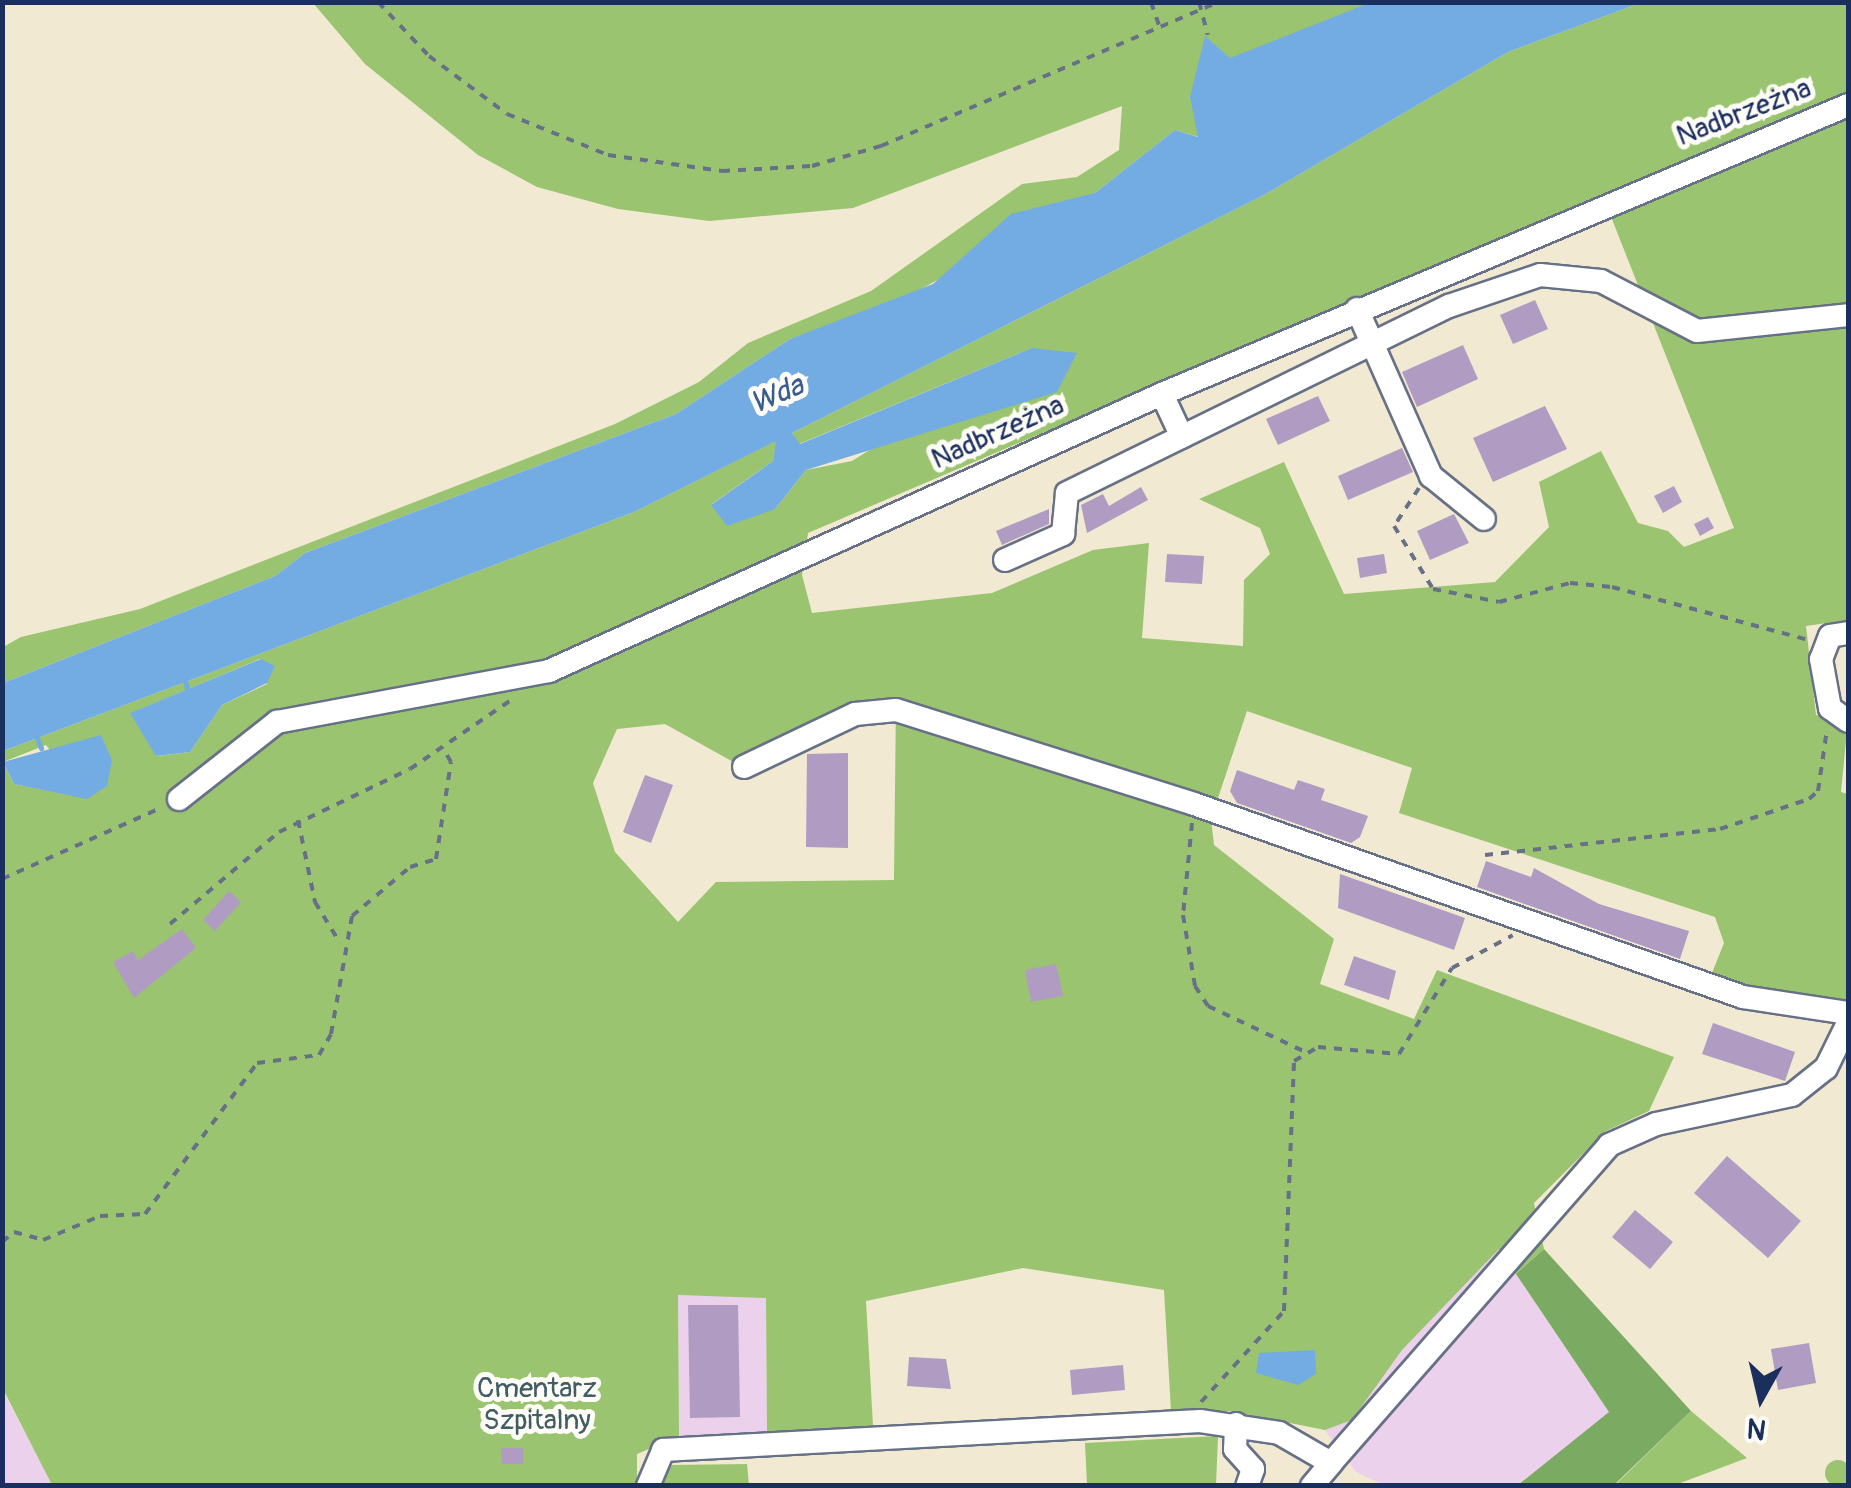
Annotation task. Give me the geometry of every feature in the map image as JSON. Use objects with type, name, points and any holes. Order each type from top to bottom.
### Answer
[{"type":"street","name":"Nadbrzeżna","points":[[178,799],[277,722],[548,671],[1162,394],[1848,104]]},
{"type":"street","points":[[1005,560],[1062,534],[1067,493],[1449,306],[1560,272],[1602,281],[1697,331],[1848,315]]},
{"type":"street","points":[[1357,309],[1431,476],[1484,518]]},
{"type":"street","points":[[1162,394],[1182,437]]},
{"type":"street","points":[[1839,714],[1822,647],[1848,632]]},
{"type":"street","points":[[744,767],[855,714],[896,710],[1194,804],[1743,997],[1848,1013]]},
{"type":"street","points":[[1312,1486],[1609,1144],[1656,1124],[1792,1095],[1826,1068],[1848,1023]]},
{"type":"street","points":[[648,1486],[663,1450],[1196,1422],[1236,1424],[1279,1433],[1330,1463]]},
{"type":"street","points":[[1236,1424],[1235,1448],[1253,1469],[1248,1486]]},
{"type":"path","points":[[378,2],[464,86],[507,114],[608,154],[722,171],[845,158],[1218,2]]},
{"type":"path","points":[[1151,2],[1160,28]]},
{"type":"path","points":[[1199,2],[1208,35]]},
{"type":"path","points":[[1431,476],[1394,526],[1433,589],[1499,602],[1570,583],[1612,588],[1822,647]]},
{"type":"path","points":[[170,924],[298,820],[444,750],[522,692]]},
{"type":"path","points":[[1485,855],[1720,829],[1809,799],[1818,791],[1839,714]]},
{"type":"path","points":[[2,1242],[14,1232],[43,1240],[100,1216],[145,1214],[266,1056],[310,1060],[326,1044],[340,943],[380,887],[436,860],[451,762],[444,750]]},
{"type":"path","points":[[2,879],[178,799]]},
{"type":"path","points":[[1194,804],[1184,915],[1195,986],[1208,1006],[1302,1050],[1399,1054],[1452,968],[1528,922]]},
{"type":"path","points":[[298,820],[315,902],[340,943]]},
{"type":"path","points":[[1196,1422],[1212,1381],[1271,1334],[1284,1311],[1289,1091],[1302,1050]]},
{"type":"shaded area","points":[[1499,1248],[1610,1412],[1518,1485],[1384,1485],[1356,1472],[1325,1430],[1352,1420],[1402,1350]]},
{"type":"shaded area","points":[[678,1295],[766,1297],[767,1434],[679,1436]]},
{"type":"shaded area","points":[[2,1389],[33,1448],[52,1485],[3,1485]]},
{"type":"green space","points":[[313,3],[1462,3],[1199,137],[1175,130],[1095,193],[894,304],[790,339],[676,414],[305,553],[275,576],[3,683],[3,647],[21,637],[140,609],[615,424],[699,382],[748,343],[871,291],[1022,184],[1077,177],[1119,150],[1122,106],[853,208],[709,221],[618,209],[537,187],[478,155],[365,64]]},
{"type":"green space","name":"Cmentarz Szpitalny","points":[[1640,3],[1848,3],[1848,620],[1806,626],[1816,715],[1848,720],[1841,792],[1848,794],[1848,1003],[1782,999],[1710,978],[1724,943],[1715,917],[1399,813],[1412,768],[1247,711],[1211,819],[1214,845],[1334,939],[1320,984],[1414,1019],[1437,970],[1674,1057],[1649,1111],[1606,1131],[1534,1203],[1544,1249],[1516,1274],[1499,1249],[1402,1350],[1352,1420],[1325,1430],[1230,1411],[1171,1411],[1164,1290],[1023,1268],[866,1301],[873,1426],[767,1434],[766,1298],[678,1295],[679,1436],[637,1454],[637,1485],[52,1485],[3,1389],[3,762],[3,751],[634,512],[777,440],[773,461],[712,504],[775,509],[806,470],[852,461],[1032,348],[799,444],[792,433],[1264,195],[1508,52]],"holes":[[[1602,194],[1734,528],[1684,547],[1668,531],[1638,523],[1601,451],[1539,482],[1549,527],[1495,582],[1344,594],[1284,462],[1199,499],[1260,528],[1270,554],[1244,580],[1243,646],[1142,638],[1149,543],[1093,550],[992,593],[812,613],[802,575],[808,533]],[[260,659],[267,684],[222,705],[190,752],[157,756],[131,713]],[[896,699],[894,880],[716,882],[678,922],[615,852],[593,783],[617,729],[665,724],[737,764],[836,712]],[[46,745],[87,798],[14,784],[3,762]]]},
{"type":"green space","points":[[1544,1249],[1691,1411],[1614,1485],[1518,1485],[1609,1412],[1516,1274]]},
{"type":"green space","points":[[1691,1411],[1747,1458],[1675,1485],[1614,1486]]},
{"type":"green space","points":[[1218,1436],[1216,1485],[1087,1485],[1085,1443]]},
{"type":"green space","points":[[1838,1460],[1847,1464],[1851,1473],[1847,1482],[1838,1486],[1829,1482],[1825,1473],[1829,1464]]},
{"type":"green space","points":[[747,1464],[749,1485],[659,1485],[672,1465]]},
{"type":"water","name":"Wda","points":[[1369,3],[1640,3],[1508,52],[1264,195],[792,433],[800,444],[1032,348],[1077,353],[1057,392],[806,470],[775,509],[727,526],[711,505],[773,461],[776,441],[634,512],[3,751],[3,683],[275,576],[305,553],[676,414],[790,339],[933,284],[1011,214],[1095,193],[1175,130],[1198,137],[1190,97],[1205,36],[1230,58]]},
{"type":"water","points":[[261,659],[275,666],[267,683],[222,705],[190,752],[156,756],[130,713]]},
{"type":"water","points":[[101,735],[112,760],[107,786],[87,799],[14,784],[3,762]]},
{"type":"water","points":[[1315,1350],[1316,1374],[1298,1385],[1256,1373],[1259,1353]]},
{"type":"building","points":[[1535,300],[1548,329],[1513,344],[1500,315]]},
{"type":"building","points":[[1463,345],[1478,379],[1417,407],[1402,372]]},
{"type":"building","points":[[1318,396],[1330,421],[1278,445],[1266,419]]},
{"type":"building","points":[[1545,406],[1567,449],[1493,482],[1473,438]]},
{"type":"building","points":[[1402,448],[1413,472],[1348,500],[1338,476]]},
{"type":"building","points":[[1674,486],[1682,502],[1663,513],[1654,496]]},
{"type":"building","points":[[1141,487],[1148,500],[1087,533],[1081,505],[1103,494],[1109,506]]},
{"type":"building","points":[[1049,509],[1049,524],[1002,545],[996,531]]},
{"type":"building","points":[[1454,514],[1469,543],[1430,560],[1417,531]]},
{"type":"building","points":[[1708,517],[1714,528],[1700,536],[1694,524]]},
{"type":"building","points":[[1167,554],[1204,556],[1202,584],[1165,582]]},
{"type":"building","points":[[1384,554],[1387,573],[1360,578],[1357,558]]},
{"type":"building","points":[[848,753],[848,848],[806,847],[807,754]]},
{"type":"building","points":[[1237,770],[1294,790],[1298,780],[1325,789],[1321,800],[1368,816],[1360,837],[1351,843],[1237,803],[1230,791]]},
{"type":"building","points":[[645,775],[673,785],[651,843],[623,832]]},
{"type":"building","points":[[1486,861],[1531,877],[1534,868],[1599,904],[1689,931],[1680,959],[1477,887]]},
{"type":"building","points":[[1340,874],[1465,918],[1454,950],[1338,908]]},
{"type":"building","points":[[229,891],[241,902],[215,931],[203,920]]},
{"type":"building","points":[[182,929],[196,948],[134,998],[113,962],[133,951],[138,960]]},
{"type":"building","points":[[1354,956],[1396,971],[1389,1000],[1344,985]]},
{"type":"building","points":[[1056,964],[1063,996],[1031,1002],[1025,970]]},
{"type":"building","points":[[1713,1023],[1795,1052],[1785,1081],[1702,1054]]},
{"type":"building","points":[[1727,1156],[1801,1221],[1768,1258],[1694,1193]]},
{"type":"building","points":[[1635,1210],[1673,1242],[1650,1269],[1612,1237]]},
{"type":"building","points":[[688,1305],[738,1305],[740,1417],[690,1418]]},
{"type":"building","points":[[1809,1343],[1816,1383],[1778,1390],[1771,1349]]},
{"type":"building","points":[[909,1357],[946,1359],[951,1389],[907,1386]]},
{"type":"building","points":[[1123,1365],[1125,1390],[1072,1395],[1070,1370]]},
{"type":"building","points":[[501,1448],[523,1448],[523,1464],[502,1464]]},
{"type":"waterway","points":[[185,680],[187,689]]},
{"type":"waterway","points":[[37,738],[41,748]]}]
